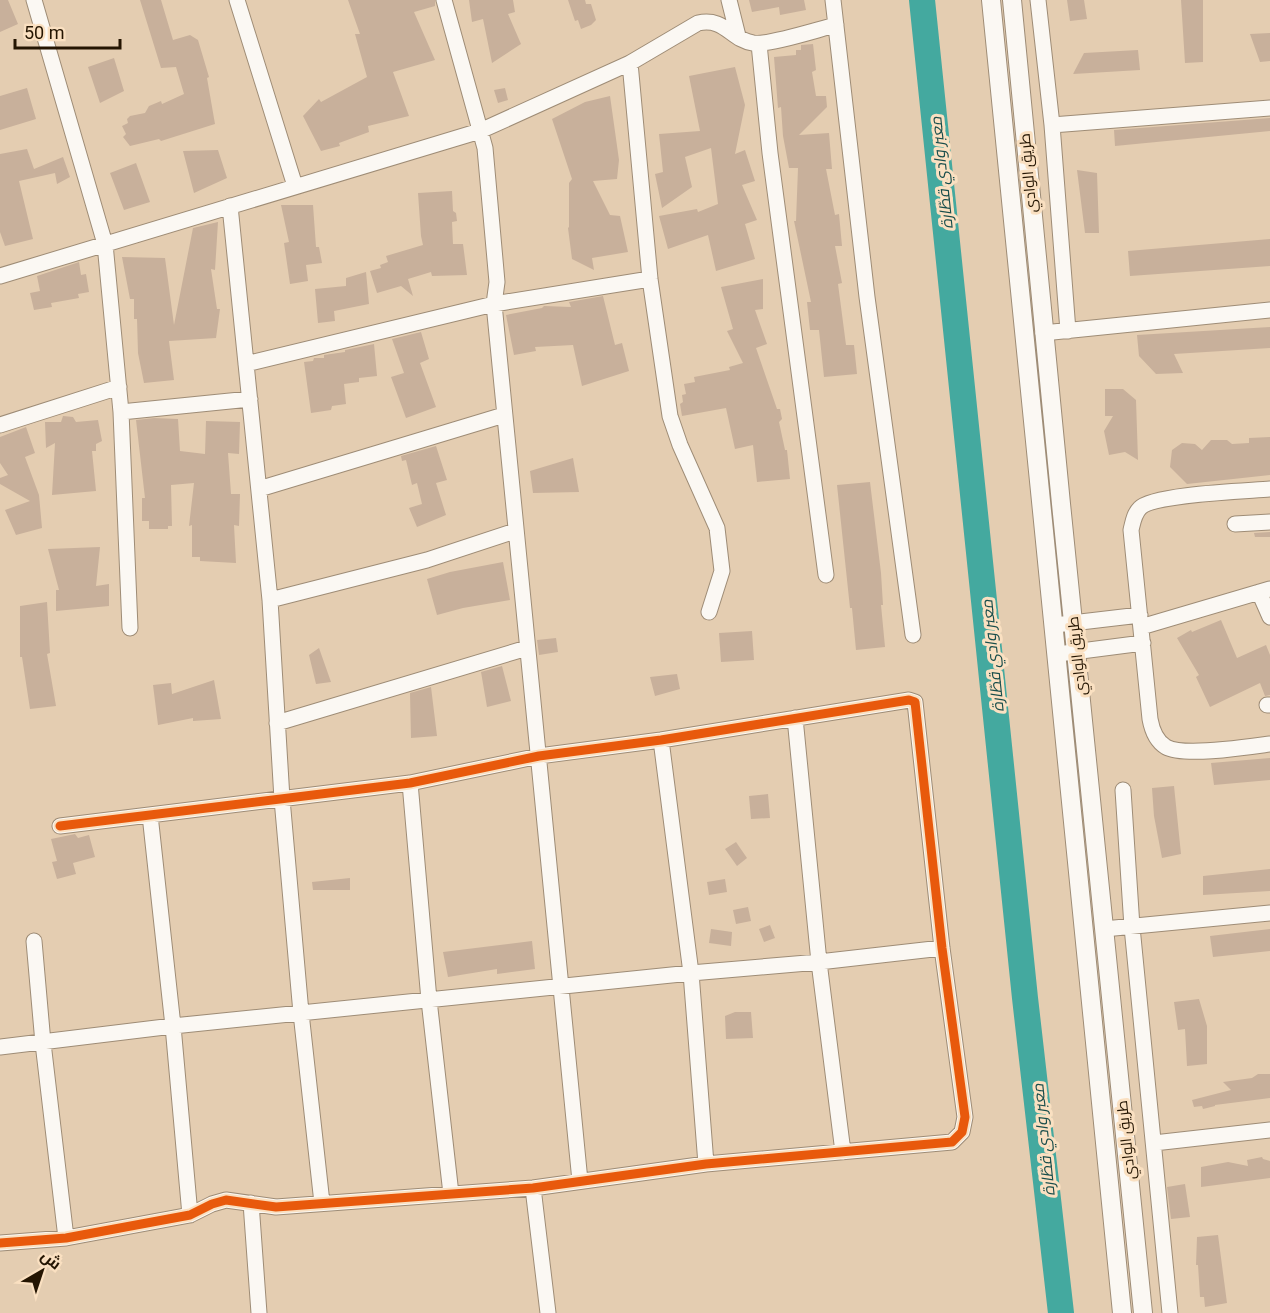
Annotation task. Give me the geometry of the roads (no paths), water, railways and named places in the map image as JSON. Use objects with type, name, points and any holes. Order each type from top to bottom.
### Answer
[{"type":"main road","name":"طريق الوادي","points":[[992,0],[1122,1313]]},
{"type":"main road","name":"طريق الوادي","points":[[1012,0],[1043,333],[1143,1313]]},
{"type":"main road","points":[[1104,1124],[1124,1122]]},
{"type":"street","points":[[34,0],[105,244],[121,412],[130,628]]},
{"type":"street","points":[[237,0],[295,186]]},
{"type":"street","points":[[444,0],[485,147],[497,282],[495,304],[514,531],[563,987],[580,1181]]},
{"type":"street","points":[[729,0],[738,36]]},
{"type":"street","points":[[833,0],[868,307],[913,635]]},
{"type":"street","points":[[1038,0],[1052,126],[1068,331]]},
{"type":"street","points":[[0,276],[480,131],[630,63],[698,23],[718,23],[744,41],[759,44],[836,25]]},
{"type":"street","points":[[759,44],[770,153],[826,575]]},
{"type":"street","points":[[630,63],[650,279],[670,416],[680,445],[717,528],[722,572],[709,612]]},
{"type":"street","points":[[1052,126],[1270,108]]},
{"type":"street","points":[[230,206],[270,600],[282,799],[301,1013],[322,1203]]},
{"type":"street","points":[[246,364],[495,304],[650,279]]},
{"type":"street","points":[[1043,333],[1270,310]]},
{"type":"street","points":[[0,425],[119,387]]},
{"type":"street","points":[[121,412],[250,399]]},
{"type":"street","points":[[259,489],[504,415]]},
{"type":"street","points":[[1270,489],[1150,502],[1141,507],[1134,518],[1131,530],[1152,728],[1156,738],[1167,747],[1178,750],[1208,750],[1270,744]]},
{"type":"street","points":[[1235,524],[1270,522]]},
{"type":"street","points":[[270,600],[427,560],[514,531]]},
{"type":"street","points":[[1058,654],[1077,652],[1141,628],[1264,590],[1270,617]]},
{"type":"street","points":[[1055,625],[1074,623],[1141,628]]},
{"type":"street","points":[[277,723],[527,648]]},
{"type":"street","points":[[0,1243],[66,1238],[190,1215],[226,1200],[276,1207],[533,1188],[706,1164],[952,1142],[962,1132],[965,1117],[942,948],[915,702],[909,700],[661,740],[539,756],[410,783],[60,826]]},
{"type":"street","points":[[795,718],[819,962],[843,1152]]},
{"type":"street","points":[[661,740],[692,973],[706,1164]]},
{"type":"street","points":[[410,783],[429,1000],[451,1194]]},
{"type":"street","points":[[1123,790],[1132,927],[1170,1313]]},
{"type":"street","points":[[150,815],[173,1026],[190,1215]]},
{"type":"street","points":[[1104,929],[1270,914]]},
{"type":"street","points":[[34,941],[43,1043],[66,1238]]},
{"type":"street","points":[[0,1047],[173,1026],[942,948]]},
{"type":"street","points":[[1154,1143],[1270,1130]]},
{"type":"street","points":[[533,1188],[548,1313]]},
{"type":"street","points":[[251,1203],[259,1313]]},
{"type":"waterway","name":"معبر وادي قطّارة","points":[[922,0],[1025,998],[1061,1313]]}]
